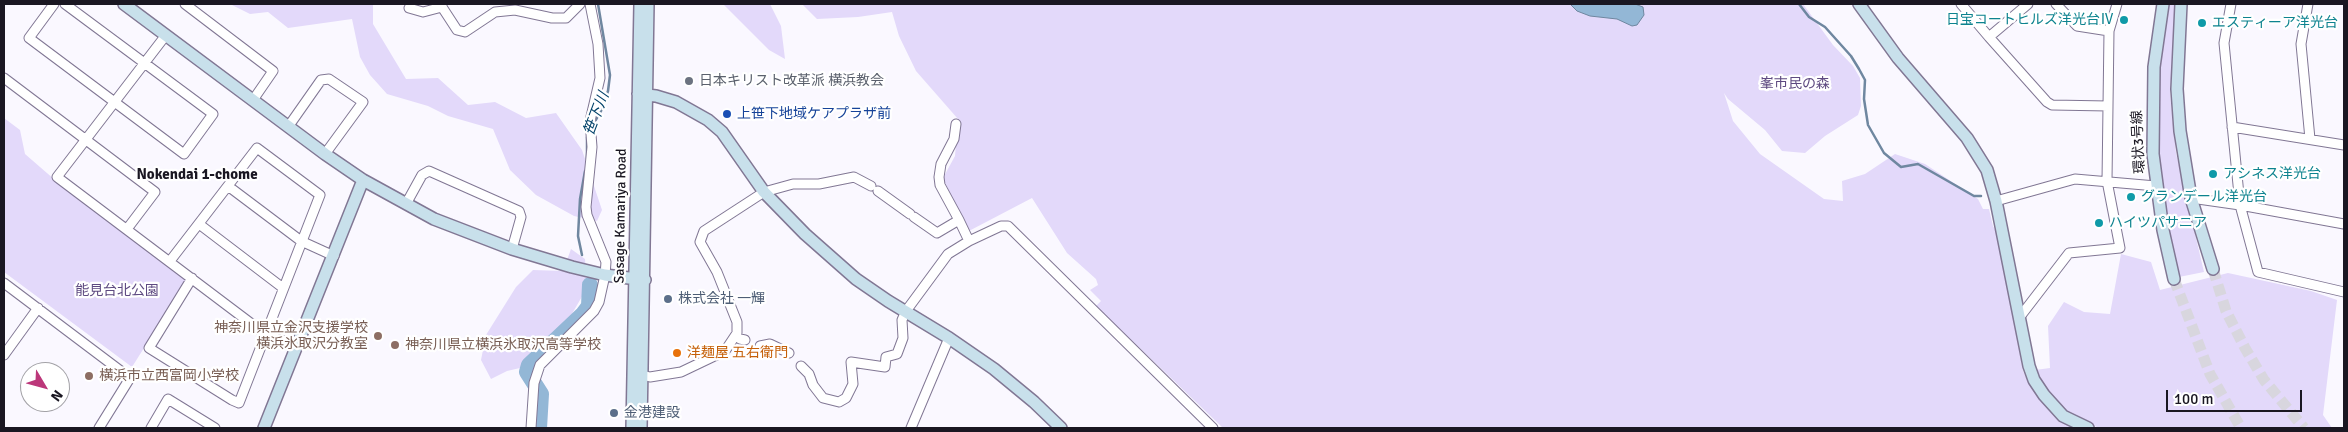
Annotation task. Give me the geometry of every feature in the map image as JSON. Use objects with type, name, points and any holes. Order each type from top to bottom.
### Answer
[{"type":"street","points":[[54,4],[29,38],[184,154],[213,114],[65,4]]},
{"type":"street","points":[[185,4],[274,71],[252,100]]},
{"type":"street","points":[[409,8],[423,12],[442,6],[457,30],[465,32],[495,12],[515,10],[552,18],[566,18],[580,4]]},
{"type":"street","points":[[531,428],[533,392],[540,365],[594,311],[599,302],[605,275],[606,262],[587,215],[592,141],[590,121],[600,78],[598,44],[590,4]]},
{"type":"street","name":"Sasage Kamariya Road","points":[[640,4],[642,95],[641,428]]},
{"type":"street","name":"Sasage Kamariya Road","points":[[642,95],[648,4]]},
{"type":"street","points":[[1859,4],[1883,31],[1975,149],[1987,170],[1996,201],[2029,366],[2034,380],[2044,395],[2063,416],[2088,428]]},
{"type":"street","points":[[1961,4],[2047,102],[2052,105],[2108,106]]},
{"type":"street","points":[[1989,37],[2028,4]]},
{"type":"street","points":[[2056,4],[2076,26],[2109,31]]},
{"type":"street","points":[[2019,318],[2068,253],[2120,248],[2107,181],[2109,31],[2117,4]]},
{"type":"street","name":"環状3号線","points":[[2163,4],[2154,67],[2152,106],[2156,186],[2174,279]]},
{"type":"street","points":[[2181,4],[2177,89],[2180,132],[2191,198],[2213,269]]},
{"type":"street","points":[[2231,4],[2224,43],[2232,127],[2240,205],[2258,272],[2344,292]]},
{"type":"street","points":[[2308,4],[2301,44],[2310,139]]},
{"type":"street","points":[[129,5],[325,154],[364,180],[406,204],[434,219],[512,249],[605,275],[640,280]]},
{"type":"street","points":[[166,35],[57,177],[265,334],[296,346]]},
{"type":"street","points":[[4,78],[156,192],[126,229]]},
{"type":"street","points":[[288,127],[321,80],[329,78],[362,102],[325,154]]},
{"type":"street","points":[[642,95],[669,100],[691,109],[722,132],[764,192],[805,234],[856,279],[950,338],[1034,402],[1061,428]]},
{"type":"street","points":[[956,124],[954,139],[941,164],[939,177],[943,191],[969,241]]},
{"type":"street","points":[[2232,127],[2344,145]]},
{"type":"street","points":[[170,261],[257,148],[320,195],[239,403],[149,348],[192,278]]},
{"type":"street","points":[[406,204],[422,175],[430,171],[519,211],[522,217],[512,249]]},
{"type":"street","points":[[642,375],[650,377],[680,372],[725,351],[737,333],[736,322],[718,272],[700,242],[704,231],[764,192],[792,184],[819,184],[854,177],[937,233],[959,220]]},
{"type":"street","points":[[1996,201],[2075,179],[2156,186]]},
{"type":"street","points":[[264,428],[364,180]]},
{"type":"street","points":[[228,186],[301,241],[334,256]]},
{"type":"street","points":[[2191,198],[2344,224]]},
{"type":"street","points":[[199,224],[283,288]]},
{"type":"street","points":[[801,366],[809,374],[820,396],[839,402],[846,398],[853,384],[851,362],[886,367],[886,357],[897,354],[903,338],[902,320],[906,311],[948,254],[969,241],[1002,226],[1008,226],[1213,428]]},
{"type":"street","name":"Sasage Kamariya Road","points":[[632,428],[640,280]]},
{"type":"street","points":[[4,283],[130,378],[99,428]]},
{"type":"street","points":[[4,355],[38,308]]},
{"type":"street","points":[[911,428],[950,338]]},
{"type":"street","points":[[760,346],[770,344],[789,353]]},
{"type":"street","points":[[151,428],[168,399],[215,428]]},
{"type":"green space","points":[[230,4],[373,4],[373,24],[406,79],[438,78],[468,105],[495,102],[526,118],[556,113],[582,150],[602,210],[597,221],[574,216],[536,195],[510,170],[493,129],[448,116],[428,106],[387,94],[370,75],[360,57],[352,19],[288,28],[268,12],[250,14]]},
{"type":"green space","points":[[723,4],[770,4],[781,26],[785,59],[769,50]]},
{"type":"green space","name":"峯市民の森","points":[[802,4],[1803,4],[1833,45],[1853,66],[1860,78],[1861,106],[1858,115],[1825,136],[1805,153],[1782,151],[1765,130],[1728,99],[1724,93],[1733,121],[1760,154],[1824,199],[1843,201],[1842,181],[1865,174],[1895,154],[1925,164],[1978,199],[1983,209],[1989,209],[1993,226],[2002,242],[2013,296],[2010,300],[2023,371],[2029,384],[2048,401],[2059,417],[2076,428],[1223,428],[1096,306],[1101,301],[1090,290],[1098,285],[1096,279],[1067,253],[1032,198],[967,232],[943,178],[955,156],[958,119],[916,71],[899,36],[892,12],[858,17],[817,19]]},
{"type":"green space","points":[[2167,4],[2176,4],[2170,94],[2176,153],[2204,272],[2179,277],[2165,216],[2159,168],[2158,74]]},
{"type":"green space","name":"能見台北公園","points":[[4,118],[20,130],[25,154],[70,193],[188,278],[132,367],[4,272]]},
{"type":"green space","points":[[571,249],[585,259],[587,288],[573,312],[560,344],[533,365],[507,371],[491,379],[481,360],[486,335],[516,287],[533,270],[563,271]]},
{"type":"green space","points":[[2121,254],[2151,262],[2160,290],[2228,273],[2311,291],[2337,300],[2323,415],[2332,428],[2099,428],[2073,416],[2060,407],[2047,393],[2035,370],[2050,368],[2048,326],[2064,302],[2084,312],[2110,314]]},
{"type":"water","points":[[1570,4],[1635,4],[1643,7],[1644,15],[1637,25],[1632,26],[1617,19],[1590,16],[1577,11]]},
{"type":"waterway","name":"笹下川","points":[[593,125],[601,111],[608,91],[610,75],[598,4]]},
{"type":"waterway","points":[[1799,4],[1809,17],[1825,27],[1851,56],[1859,69],[1865,80],[1864,99],[1868,125],[1884,153],[1901,167],[1918,164],[1974,196],[1981,196]]},
{"type":"waterway","name":"笹下川","points":[[587,137],[587,159]]},
{"type":"waterway","name":"笹下川","points":[[582,255],[578,236],[580,199],[585,171]]},
{"type":"waterway","name":"笹下川","points":[[539,428],[541,394],[527,372],[529,365],[583,314],[589,306],[590,285]]},
{"type":"tunnel","points":[[2213,269],[2226,311],[2245,348],[2264,380],[2304,428]]},
{"type":"tunnel","points":[[2174,279],[2210,374],[2241,428]]},
{"type":"place","name":"日宝コートヒルズ洋光台Ⅳ","points":[[2124,20]]},
{"type":"place","name":"エスティーア洋光台","points":[[2202,23]]},
{"type":"place","name":"日本キリスト改革派 横浜教会","points":[[689,81]]},
{"type":"place","name":"上笹下地域ケアプラザ前","points":[[727,114]]},
{"type":"place","name":"アシネス洋光台","points":[[2213,174]]},
{"type":"place","name":"グランデール洋光台","points":[[2131,197]]},
{"type":"place","name":"ハイツパサニア","points":[[2099,223]]},
{"type":"place","name":"株式会社 一輝","points":[[668,299]]},
{"type":"place","name":"神奈川県立金沢支援学校 横浜氷取沢分教室","points":[[378,336]]},
{"type":"place","name":"神奈川県立横浜氷取沢高等学校","points":[[395,345]]},
{"type":"place","name":"洋麺屋 五右衛門","points":[[677,353]]},
{"type":"place","name":"横浜市立西富岡小学校","points":[[89,376]]},
{"type":"place","name":"金港建設","points":[[614,413]]},
{"type":"district","name":"Nokendai 1-chome","points":[[197,175]]}]
